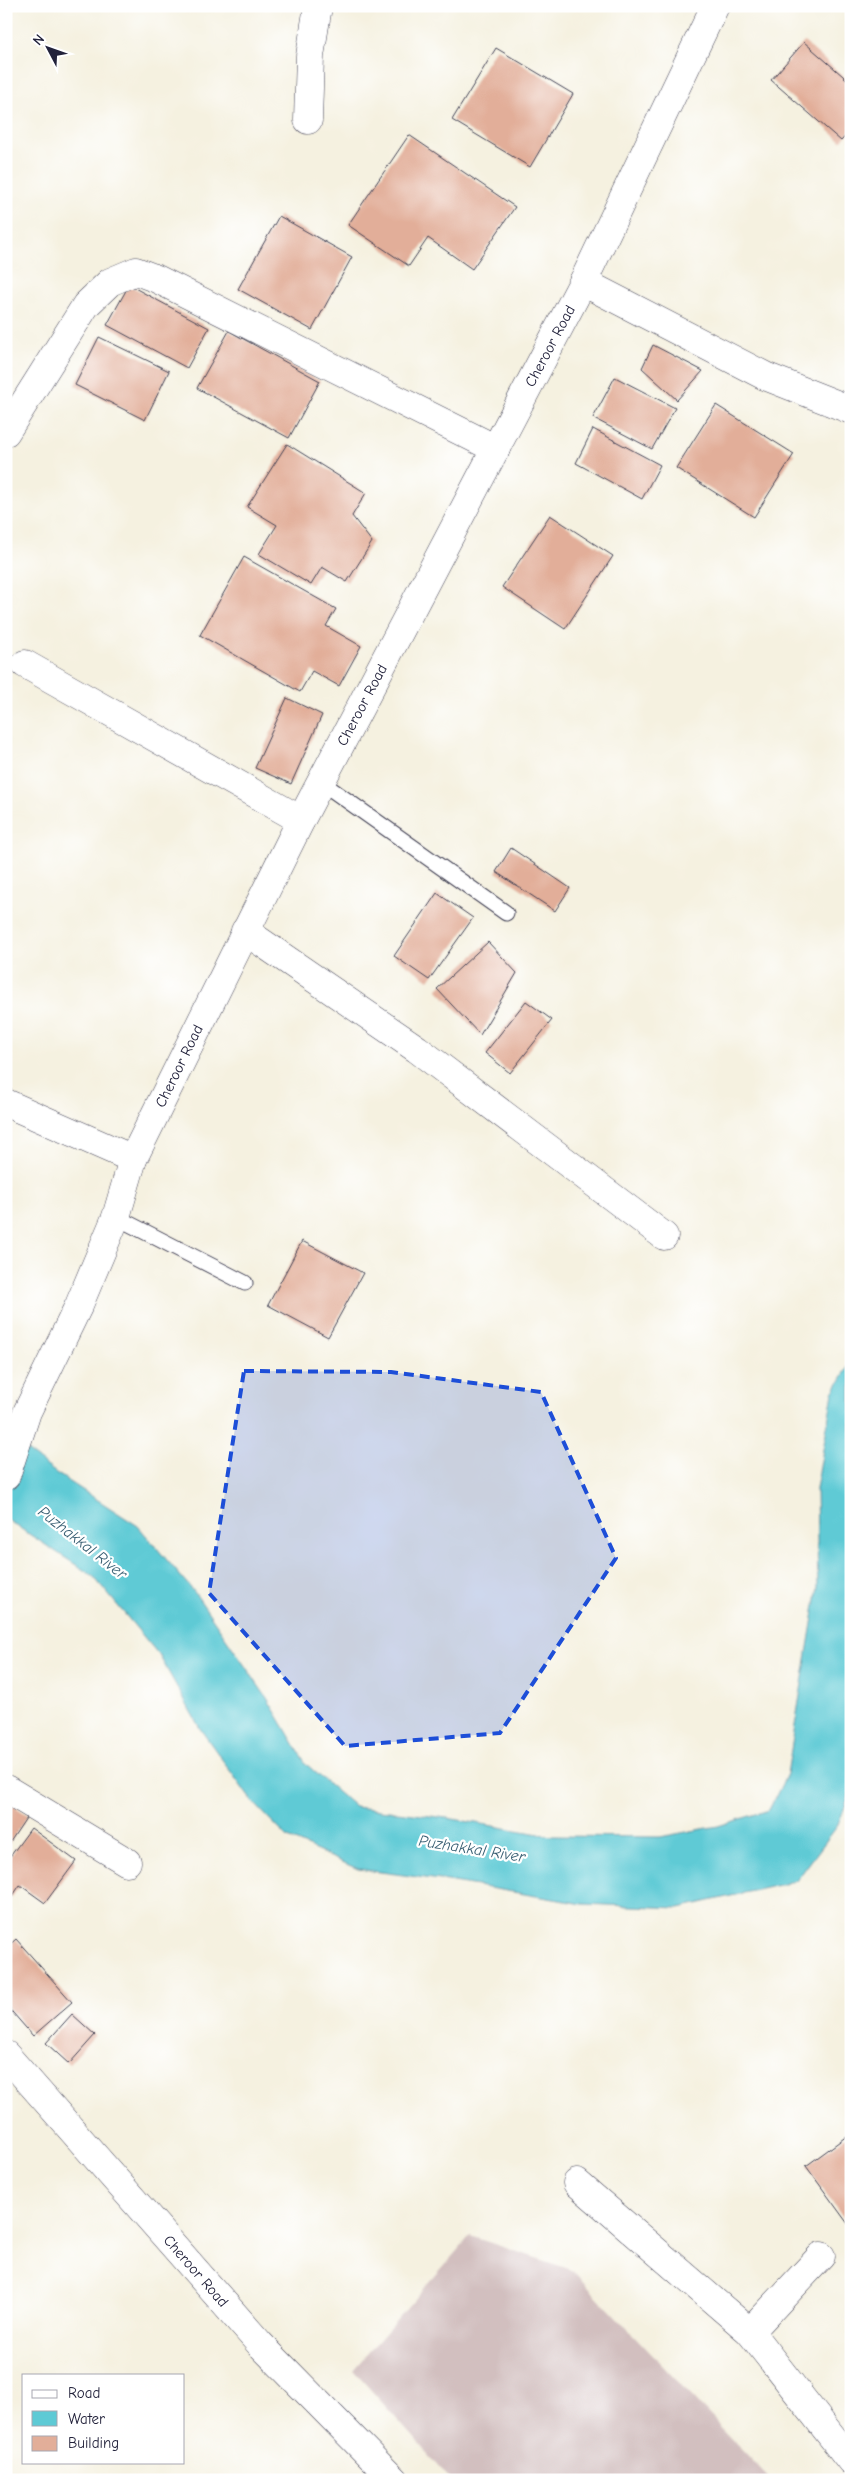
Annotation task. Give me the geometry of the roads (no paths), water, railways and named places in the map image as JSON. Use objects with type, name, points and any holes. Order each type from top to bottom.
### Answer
[{"type":"street","points":[[308,120],[310,56],[318,6]]},
{"type":"street","name":"Cheroor Road","points":[[6,1476],[27,1412],[79,1305],[116,1217],[133,1159],[301,820],[583,282],[715,6]]},
{"type":"street","points":[[6,432],[86,305],[110,282],[136,271],[157,279],[496,449]]},
{"type":"street","points":[[583,282],[765,376],[851,410]]},
{"type":"street","points":[[25,664],[301,820]]},
{"type":"street","points":[[246,931],[417,1049],[664,1236]]},
{"type":"street","points":[[6,1103],[133,1159]]},
{"type":"street","points":[[6,1789],[127,1862]]},
{"type":"street","name":"Cheroor Road","points":[[6,2055],[260,2344],[394,2480]]},
{"type":"street","points":[[577,2183],[750,2332],[851,2461]]},
{"type":"street","points":[[750,2332],[821,2256]]},
{"type":"lane","points":[[321,782],[506,913]]},
{"type":"lane","points":[[116,1217],[245,1283]]},
{"type":"water","name":"Puzhakkal River","points":[[851,1362],[851,1790],[838,1825],[796,1881],[679,1908],[583,1904],[448,1881],[358,1869],[288,1838],[251,1800],[201,1730],[159,1655],[93,1576],[6,1519],[6,1435],[56,1473],[138,1526],[195,1593],[267,1698],[306,1764],[355,1807],[447,1818],[551,1836],[660,1837],[718,1826],[769,1810],[787,1774],[818,1587],[816,1489],[833,1393]]}]
